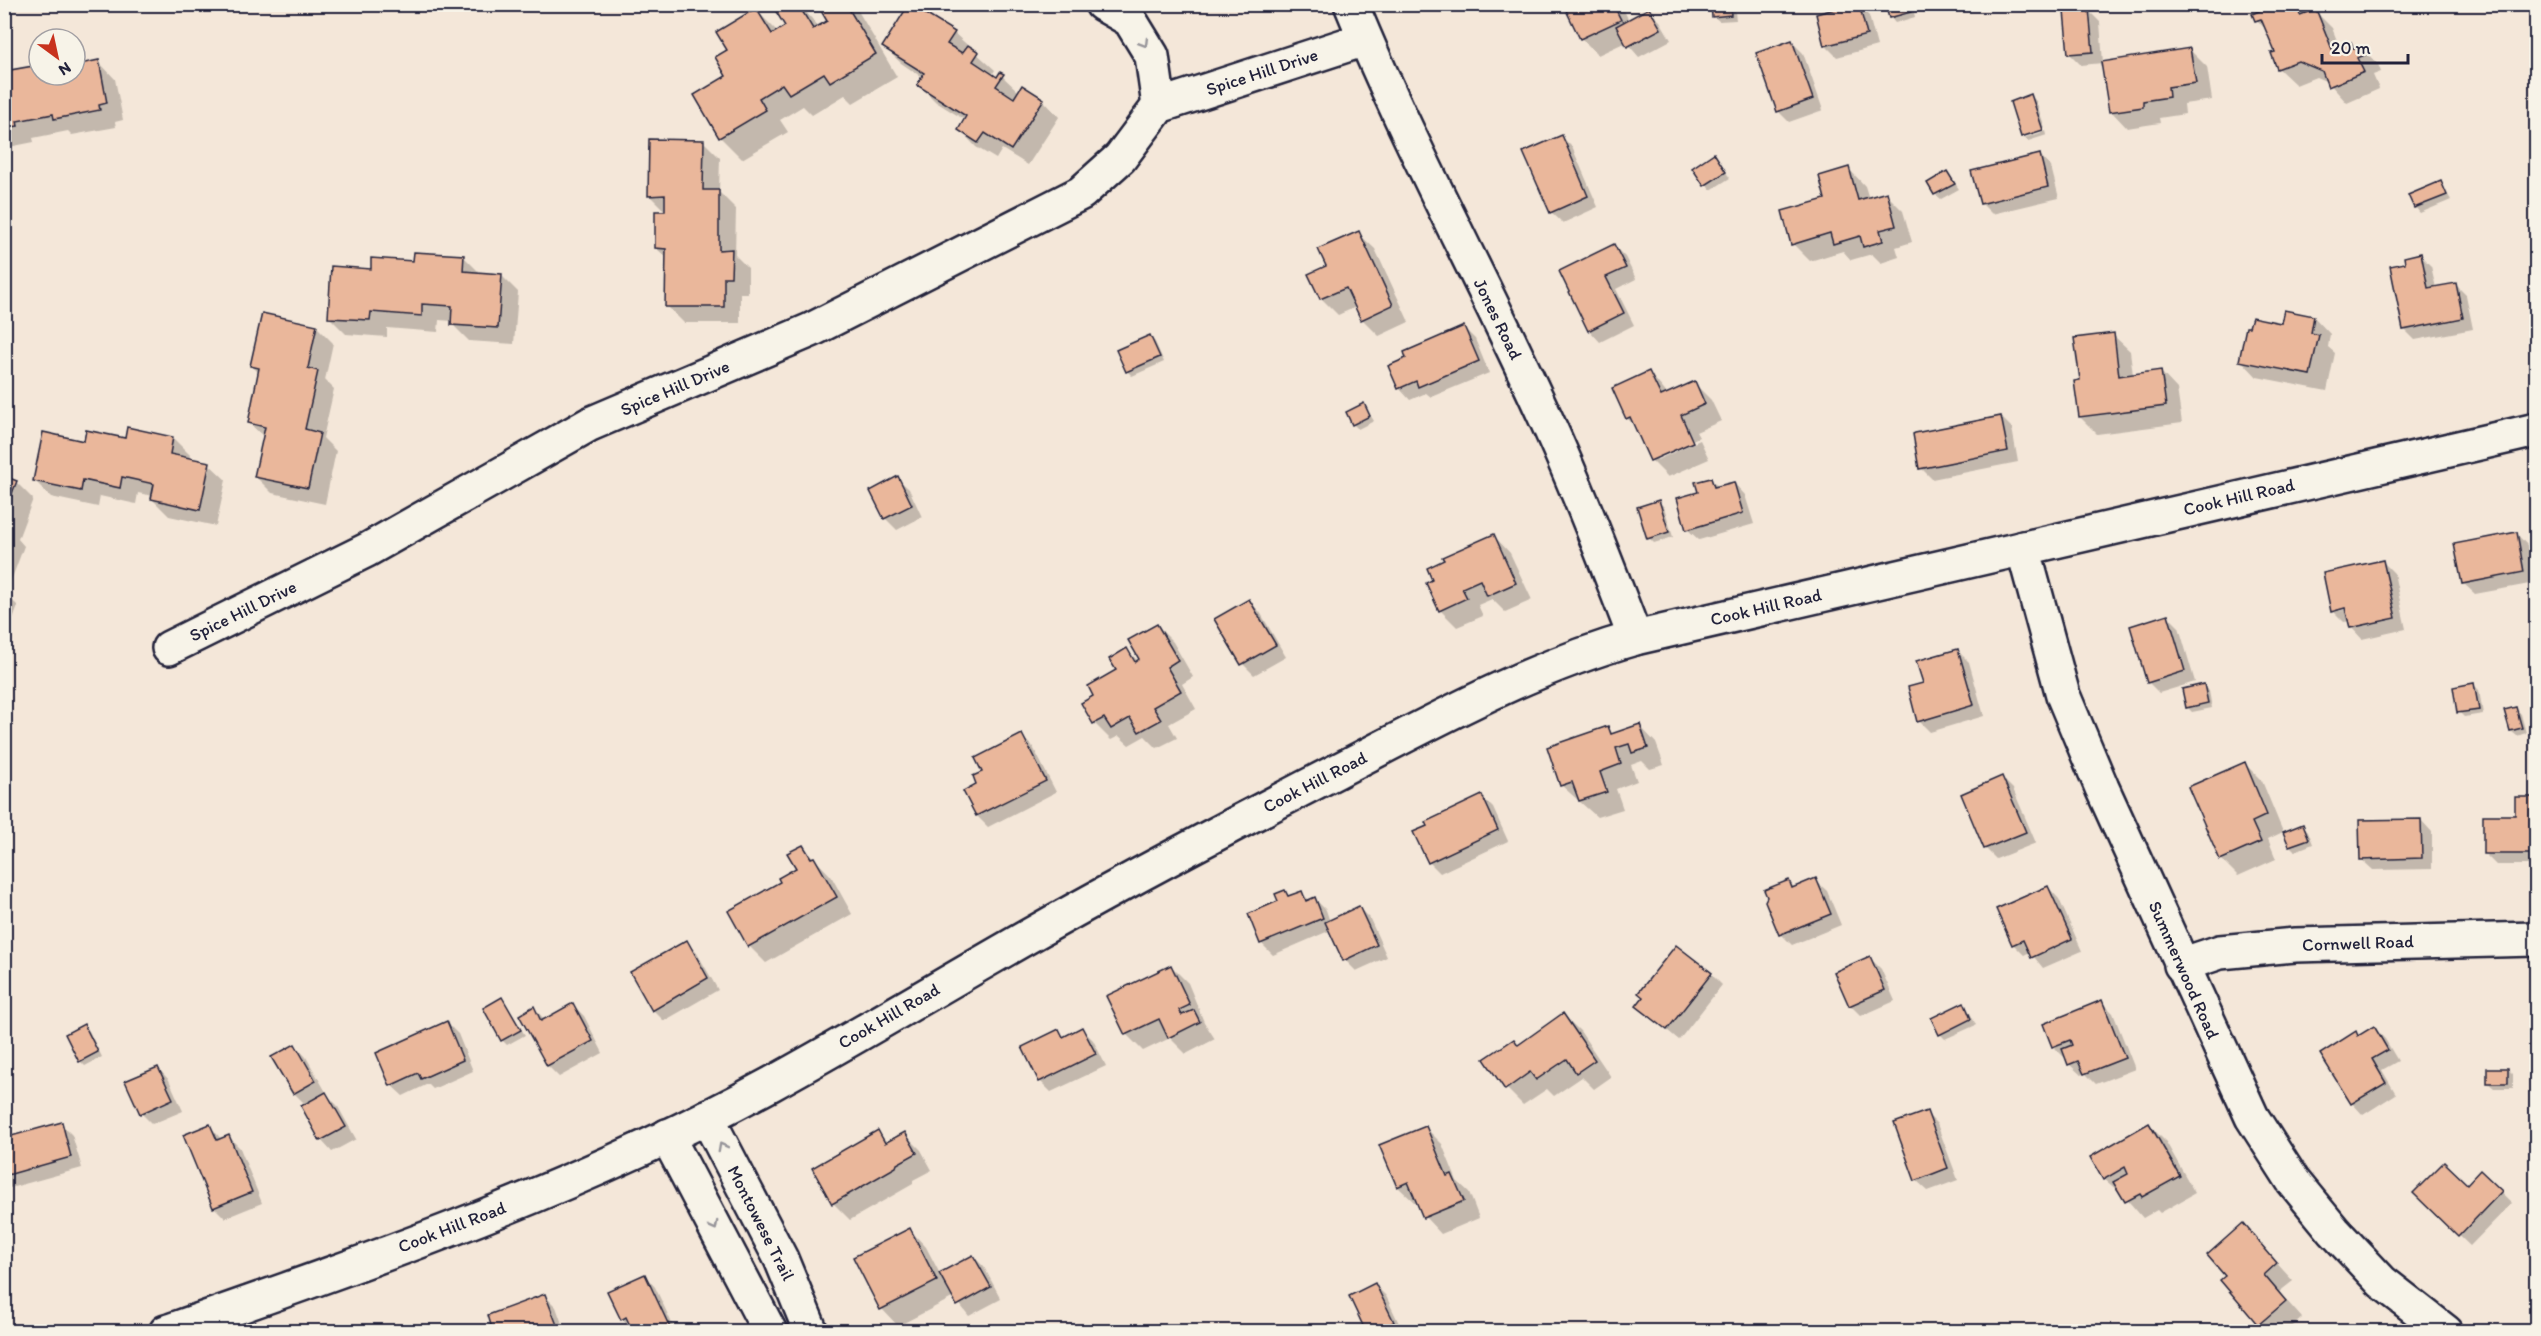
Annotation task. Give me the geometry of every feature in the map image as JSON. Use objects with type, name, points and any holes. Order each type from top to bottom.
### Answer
[{"type":"street","points":[[1102,4],[1130,20],[1152,56],[1159,106]]},
{"type":"street","name":"Jones Road","points":[[1351,4],[1365,39],[1547,420],[1610,571],[1635,638]]},
{"type":"street","name":"Spice Hill Drive","points":[[169,648],[367,550],[590,424],[811,330],[1081,193],[1120,158],[1159,106],[1365,39]]},
{"type":"street","name":"Cook Hill Road","points":[[166,1332],[460,1226],[564,1183],[707,1117],[769,1085],[1027,937],[1232,825],[1477,699],[1593,650],[1635,638],[2536,430]]},
{"type":"street","name":"Summerwood Road","points":[[2023,548],[2063,695],[2181,965],[2252,1118],[2293,1181],[2334,1231],[2382,1282],[2446,1332]]},
{"type":"street","name":"Cornwell Road","points":[[2181,965],[2220,952],[2295,945],[2536,939]]},
{"type":"street","name":"Montowese Trail","points":[[707,1117],[781,1259],[811,1332]]},
{"type":"street","points":[[667,1136],[770,1332]]},
{"type":"building","points":[[785,4],[798,4],[813,29],[827,21],[817,4],[846,4],[876,54],[830,82],[824,73],[789,94],[782,84],[759,98],[766,110],[719,138],[694,95],[726,76],[715,57],[727,50],[716,32],[756,8],[772,34],[785,26],[775,10]]},
{"type":"building","points":[[909,4],[955,32],[947,44],[962,53],[968,45],[979,52],[973,61],[997,77],[1000,72],[1004,74],[996,86],[1014,98],[1022,85],[1044,99],[1011,150],[985,133],[978,143],[958,130],[966,116],[917,85],[924,73],[882,47]]},
{"type":"building","points":[[1563,4],[1613,4],[1621,20],[1580,39]]},
{"type":"building","points":[[1711,4],[1730,4],[1731,15],[1712,17]]},
{"type":"building","points":[[1859,4],[1867,35],[1824,46],[1816,14]]},
{"type":"building","points":[[1885,4],[1909,4],[1911,12],[1889,18]]},
{"type":"building","points":[[2275,4],[2296,4],[2300,15],[2316,9],[2332,49],[2351,42],[2354,49],[2361,46],[2365,55],[2357,58],[2364,72],[2328,87],[2322,71],[2298,61],[2277,69],[2271,53],[2275,52],[2261,19],[2255,21],[2252,14]]},
{"type":"building","points":[[1649,8],[1661,29],[1627,47],[1616,26]]},
{"type":"building","points":[[2089,9],[2093,52],[2068,54],[2064,11]]},
{"type":"building","points":[[1792,40],[1813,99],[1777,112],[1756,53]]},
{"type":"building","points":[[2190,48],[2196,83],[2168,87],[2169,97],[2143,101],[2143,107],[2109,112],[2101,62]]},
{"type":"building","points":[[99,60],[107,103],[99,105],[100,110],[54,119],[53,114],[17,121],[18,126],[4,128],[5,71],[27,67],[27,87],[87,87],[87,62]]},
{"type":"building","points":[[2031,94],[2043,130],[2021,137],[2010,102]]},
{"type":"building","points":[[1562,135],[1588,196],[1550,213],[1523,152]]},
{"type":"building","points":[[649,139],[704,140],[703,190],[719,190],[719,250],[732,249],[731,277],[724,277],[724,307],[665,307],[666,249],[655,248],[655,211],[665,211],[665,195],[648,196]]},
{"type":"building","points":[[1714,153],[1726,172],[1704,186],[1692,168]]},
{"type":"building","points":[[2040,154],[2048,187],[1980,204],[1971,171]]},
{"type":"building","points":[[1849,167],[1858,200],[1887,192],[1896,226],[1880,230],[1883,241],[1863,247],[1860,236],[1833,244],[1830,233],[1791,245],[1782,211],[1825,199],[1819,176]]},
{"type":"building","points":[[1947,171],[1955,184],[1934,195],[1927,183]]},
{"type":"building","points":[[2441,181],[2447,195],[2414,208],[2408,195]]},
{"type":"building","points":[[1359,231],[1393,305],[1361,320],[1346,288],[1320,299],[1308,274],[1326,266],[1318,249]]},
{"type":"building","points":[[1614,244],[1626,268],[1606,277],[1624,313],[1588,331],[1559,271]]},
{"type":"building","points":[[414,252],[464,255],[463,271],[502,274],[498,328],[451,325],[452,306],[422,304],[422,316],[371,312],[370,320],[328,318],[331,266],[371,269],[371,258],[413,261]]},
{"type":"building","points":[[2421,253],[2428,288],[2456,283],[2463,318],[2403,330],[2390,266],[2405,263],[2404,257]]},
{"type":"building","points":[[2284,310],[2314,316],[2311,333],[2319,335],[2310,375],[2239,361],[2246,327],[2249,327],[2252,317],[2281,323]]},
{"type":"building","points":[[262,313],[317,325],[308,368],[318,371],[305,429],[320,433],[308,488],[254,477],[265,427],[248,423],[259,368],[250,366]]},
{"type":"building","points":[[1464,326],[1479,361],[1418,387],[1416,381],[1398,389],[1388,366],[1406,358],[1404,352]]},
{"type":"building","points":[[2114,333],[2119,376],[2161,370],[2166,406],[2079,417],[2074,381],[2080,380],[2074,338]]},
{"type":"building","points":[[1150,335],[1160,357],[1126,372],[1116,350]]},
{"type":"building","points":[[1649,371],[1661,396],[1695,381],[1705,404],[1681,415],[1693,442],[1650,461],[1630,417],[1626,419],[1612,388]]},
{"type":"building","points":[[1364,403],[1370,416],[1352,425],[1346,412]]},
{"type":"building","points":[[2001,416],[2008,451],[1919,469],[1913,434]]},
{"type":"building","points":[[127,427],[173,437],[170,454],[210,462],[200,510],[151,499],[154,484],[122,477],[120,488],[83,480],[81,491],[33,481],[43,432],[84,441],[86,430],[125,438]]},
{"type":"building","points":[[4,476],[17,481],[4,513]]},
{"type":"building","points":[[898,476],[912,505],[884,519],[870,491]]},
{"type":"building","points":[[1711,478],[1714,487],[1734,482],[1743,513],[1686,530],[1677,498],[1698,492],[1695,482]]},
{"type":"building","points":[[1659,500],[1669,532],[1647,539],[1637,507]]},
{"type":"building","points":[[2517,532],[2524,572],[2462,584],[2454,544]]},
{"type":"building","points":[[1494,534],[1516,583],[1487,596],[1480,580],[1462,588],[1467,598],[1439,611],[1426,583],[1432,580],[1427,568],[1444,560],[1442,557]]},
{"type":"building","points":[[2383,560],[2396,618],[2350,628],[2345,608],[2331,612],[2323,573]]},
{"type":"building","points":[[1249,599],[1276,645],[1241,665],[1214,619]]},
{"type":"building","points":[[2168,614],[2185,671],[2147,683],[2130,626]]},
{"type":"building","points":[[1157,624],[1178,660],[1167,667],[1181,691],[1153,707],[1161,720],[1139,732],[1130,718],[1111,729],[1104,718],[1093,724],[1081,703],[1093,696],[1088,686],[1116,670],[1109,659],[1127,648],[1135,662],[1139,659],[1128,640]]},
{"type":"building","points":[[1958,649],[1974,705],[1917,722],[1908,687],[1923,683],[1916,661]]},
{"type":"building","points":[[2474,683],[2479,710],[2457,713],[2453,687]]},
{"type":"building","points":[[2204,684],[2208,703],[2186,708],[2182,689]]},
{"type":"building","points":[[2516,707],[2522,728],[2510,731],[2504,710]]},
{"type":"building","points":[[1640,724],[1648,748],[1632,753],[1629,744],[1616,748],[1621,764],[1600,772],[1607,792],[1579,801],[1572,782],[1560,786],[1547,747],[1608,726],[1611,734]]},
{"type":"building","points":[[1022,734],[1046,781],[976,816],[963,791],[976,784],[973,776],[982,772],[975,758]]},
{"type":"building","points":[[2245,762],[2267,815],[2252,822],[2261,842],[2220,860],[2188,787]]},
{"type":"building","points":[[2002,776],[2026,832],[1984,849],[1961,794]]},
{"type":"building","points":[[1482,795],[1498,830],[1428,863],[1413,832],[1427,826],[1425,822]]},
{"type":"building","points":[[2515,797],[2536,797],[2536,854],[2483,854],[2483,815],[2515,815]]},
{"type":"building","points":[[2421,819],[2422,858],[2360,860],[2359,820]]},
{"type":"building","points":[[2303,824],[2309,839],[2289,846],[2283,832]]},
{"type":"building","points":[[803,845],[811,858],[814,857],[837,897],[748,947],[728,911],[780,882],[778,878],[796,868],[787,853]]},
{"type":"building","points":[[1816,878],[1831,914],[1779,935],[1765,901],[1767,897],[1764,890],[1789,880],[1792,888]]},
{"type":"building","points":[[2048,886],[2072,939],[2031,958],[2023,940],[2012,945],[1996,909]]},
{"type":"building","points":[[1285,890],[1288,896],[1302,891],[1306,901],[1315,897],[1323,918],[1260,944],[1248,914],[1278,901],[1275,894]]},
{"type":"building","points":[[1359,906],[1377,945],[1343,961],[1325,922]]},
{"type":"building","points":[[687,940],[708,978],[652,1011],[630,972]]},
{"type":"building","points":[[1676,945],[1712,973],[1667,1030],[1636,1006],[1643,997],[1638,993]]},
{"type":"building","points":[[1870,956],[1885,990],[1849,1006],[1834,972]]},
{"type":"building","points":[[1171,965],[1190,1005],[1179,1010],[1182,1015],[1194,1010],[1200,1022],[1168,1038],[1159,1019],[1125,1035],[1106,996]]},
{"type":"building","points":[[502,997],[521,1030],[501,1041],[483,1008]]},
{"type":"building","points":[[2102,1000],[2125,1058],[2084,1074],[2078,1061],[2068,1065],[2062,1049],[2072,1045],[2070,1040],[2052,1047],[2043,1024]]},
{"type":"building","points":[[1964,1002],[1971,1019],[1939,1035],[1931,1018]]},
{"type":"building","points":[[573,1003],[593,1041],[547,1066],[519,1015],[534,1006],[541,1021]]},
{"type":"building","points":[[1563,1013],[1595,1060],[1576,1073],[1567,1059],[1536,1080],[1530,1072],[1505,1090],[1484,1059],[1514,1039],[1518,1045]]},
{"type":"building","points":[[447,1021],[463,1060],[421,1079],[418,1073],[390,1086],[376,1053]]},
{"type":"building","points":[[84,1024],[98,1052],[79,1062],[65,1034]]},
{"type":"building","points":[[2374,1026],[2388,1050],[2372,1059],[2386,1083],[2351,1104],[2320,1054],[2356,1031],[2358,1036]]},
{"type":"building","points":[[1082,1027],[1096,1054],[1039,1082],[1022,1047],[1059,1029],[1063,1037]]},
{"type":"building","points":[[295,1044],[316,1081],[293,1094],[271,1057]]},
{"type":"building","points":[[158,1067],[173,1099],[140,1114],[125,1081]]},
{"type":"building","points":[[2487,1068],[2508,1068],[2508,1083],[2487,1083]]},
{"type":"building","points":[[326,1092],[346,1127],[320,1141],[301,1106]]},
{"type":"building","points":[[1927,1111],[1948,1168],[1915,1181],[1894,1123]]},
{"type":"building","points":[[62,1122],[71,1157],[4,1176],[4,1138]]},
{"type":"building","points":[[2149,1123],[2180,1176],[2142,1197],[2140,1194],[2125,1202],[2113,1182],[2128,1174],[2125,1167],[2103,1180],[2090,1157]]},
{"type":"building","points":[[210,1124],[217,1140],[229,1135],[252,1192],[213,1208],[183,1135]]},
{"type":"building","points":[[1426,1126],[1447,1176],[1452,1174],[1464,1201],[1423,1218],[1408,1182],[1397,1187],[1379,1145]]},
{"type":"building","points":[[878,1130],[885,1143],[905,1132],[917,1153],[832,1204],[812,1168]]},
{"type":"building","points":[[2444,1162],[2467,1184],[2480,1170],[2502,1191],[2458,1237],[2413,1193]]},
{"type":"building","points":[[2243,1223],[2277,1263],[2264,1275],[2286,1301],[2258,1325],[2220,1280],[2225,1276],[2207,1255]]},
{"type":"building","points":[[910,1228],[937,1281],[880,1310],[853,1257]]},
{"type":"building","points":[[973,1255],[991,1287],[957,1306],[939,1273]]},
{"type":"building","points":[[645,1274],[672,1332],[633,1332],[626,1317],[621,1320],[607,1291]]},
{"type":"building","points":[[1375,1283],[1394,1322],[1374,1332],[1366,1332],[1349,1296]]},
{"type":"building","points":[[545,1294],[557,1325],[541,1332],[493,1332],[488,1315]]}]
